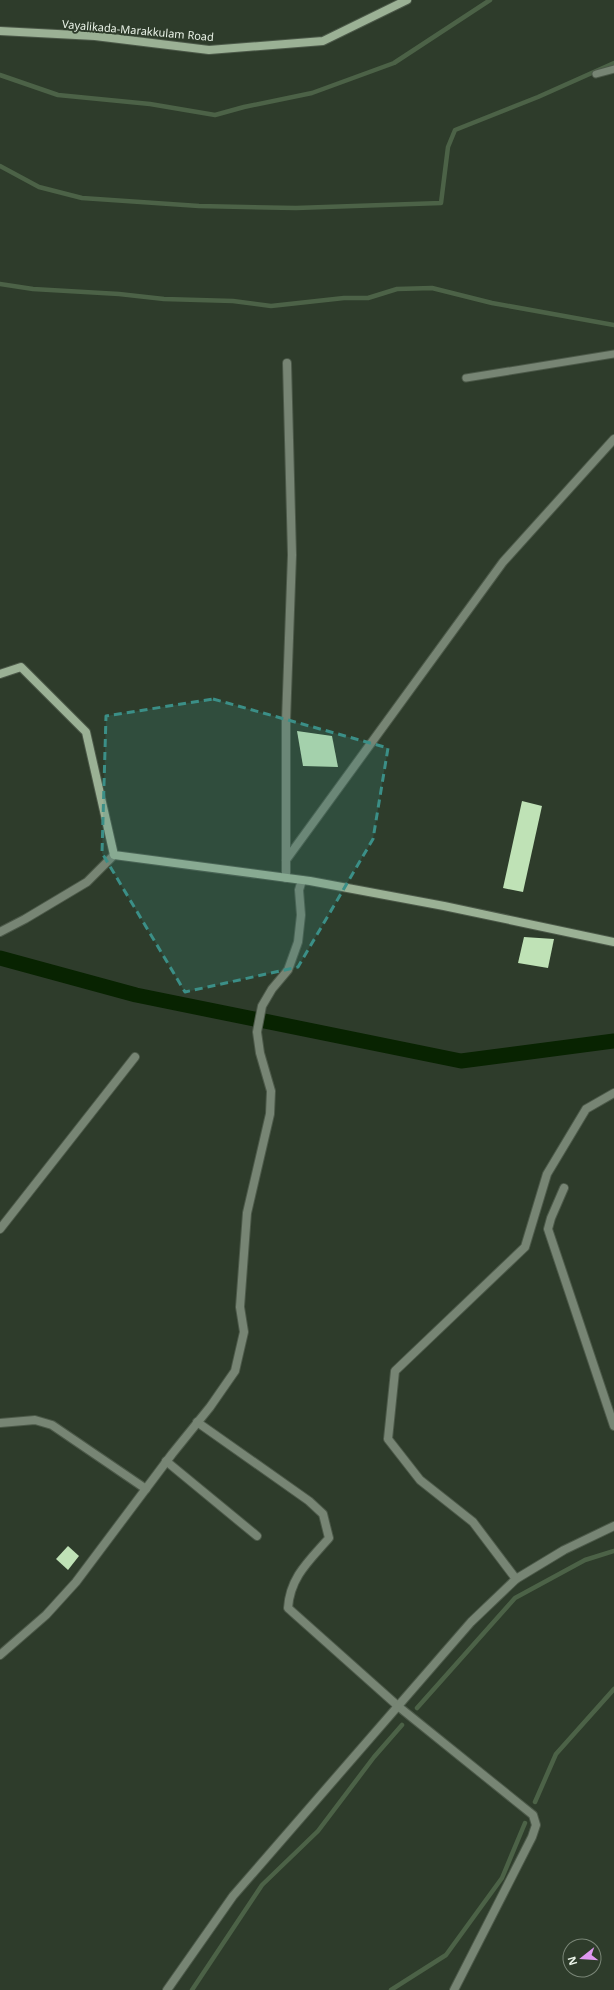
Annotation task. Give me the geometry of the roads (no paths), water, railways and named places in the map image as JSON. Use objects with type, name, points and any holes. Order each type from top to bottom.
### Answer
[{"type":"street","name":"Vayalikada-Marakkulam Road","points":[[0,30],[95,36],[209,50],[323,41],[407,0]]},
{"type":"street","points":[[286,878],[286,721],[292,555],[287,362]]},
{"type":"street","points":[[286,860],[503,562],[614,440]]},
{"type":"street","points":[[0,674],[22,667],[86,732],[114,855]]},
{"type":"street","points":[[114,855],[302,880],[444,906],[614,942]]},
{"type":"street","points":[[0,932],[88,882],[114,855]]},
{"type":"street","points":[[0,1655],[46,1615],[76,1582],[235,1371],[244,1332],[240,1307],[247,1213],[270,1114],[271,1091],[260,1053],[257,1032],[260,1014],[272,989],[288,970],[298,942],[301,915],[299,890],[302,880]]},
{"type":"street","points":[[0,1229],[135,1057]]},
{"type":"street","points":[[516,1579],[473,1522],[420,1480],[388,1439],[395,1371],[525,1247],[547,1174],[586,1109],[614,1093]]},
{"type":"street","points":[[564,1188],[551,1218],[548,1229],[614,1426]]},
{"type":"street","points":[[0,1423],[35,1420],[52,1425],[146,1489]]},
{"type":"street","points":[[197,1422],[309,1501],[323,1514],[329,1538],[299,1572],[289,1593],[288,1608],[399,1707],[533,1815],[536,1824],[532,1836],[454,1990]]},
{"type":"street","points":[[166,1461],[258,1536]]},
{"type":"street","points":[[167,1990],[233,1896],[399,1707],[471,1622],[516,1579],[564,1550],[614,1526]]},
{"type":"lane","points":[[596,74],[614,69]]},
{"type":"lane","points":[[466,378],[614,354]]},
{"type":"waterway","points":[[0,75],[58,95],[150,104],[215,115],[244,107],[312,93],[394,63],[490,0]]},
{"type":"waterway","points":[[0,166],[39,187],[82,198],[199,206],[296,208],[441,203],[448,147],[455,130],[538,97],[614,63]]},
{"type":"waterway","points":[[0,284],[33,289],[119,294],[164,299],[233,301],[271,306],[344,298],[368,298],[397,289],[432,288],[492,303],[614,325]]},
{"type":"waterway","points":[[0,958],[136,995],[461,1061],[614,1041]]},
{"type":"waterway","points":[[417,1708],[515,1598],[585,1560],[614,1551]]},
{"type":"waterway","points":[[535,1802],[556,1754],[614,1689]]},
{"type":"waterway","points":[[192,1990],[262,1885],[318,1831],[374,1757],[402,1725]]},
{"type":"waterway","points":[[391,1990],[446,1955],[502,1878],[525,1823]]}]
